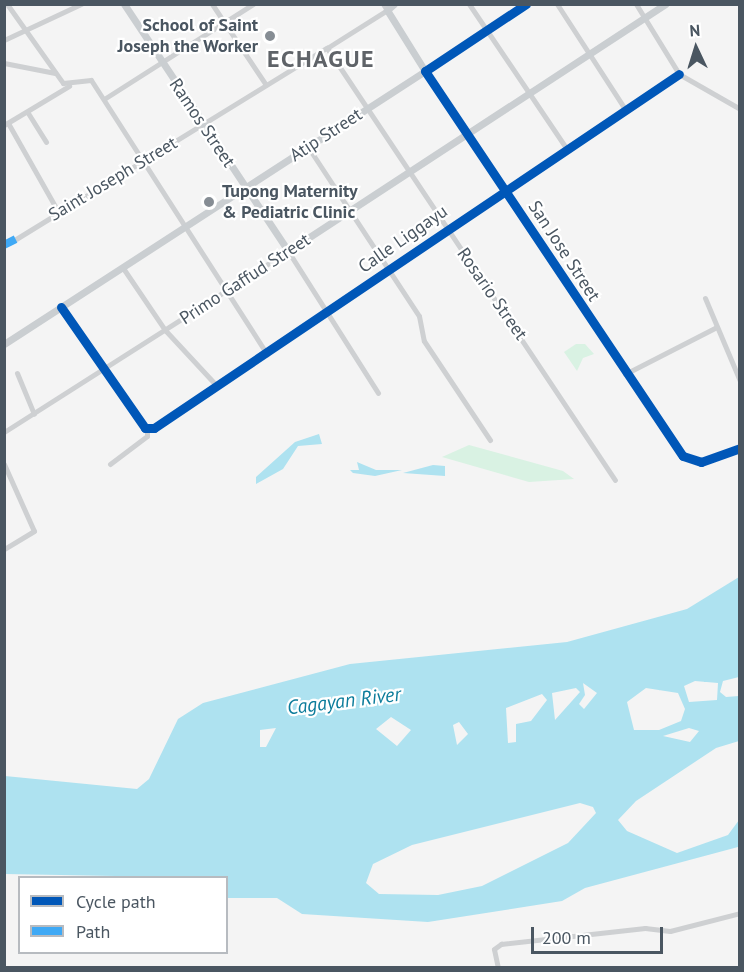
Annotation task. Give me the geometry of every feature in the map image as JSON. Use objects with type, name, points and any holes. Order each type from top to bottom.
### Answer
[{"type":"main road","name":"Ramos Street","points":[[124,4],[288,251]]},
{"type":"main road","name":"Saint Joseph Street","points":[[385,7],[394,4]]},
{"type":"main road","name":"Primo Gaffud Street","points":[[288,251],[665,4]]},
{"type":"main road","name":"San Jose Street","points":[[385,7],[425,71]]},
{"type":"main road","name":"Atip Street","points":[[4,344],[425,71]]},
{"type":"street","points":[[7,4],[25,34],[56,74],[69,86]]},
{"type":"street","points":[[4,40],[25,34],[81,4]]},
{"type":"street","points":[[212,4],[266,85]]},
{"type":"street","points":[[104,99],[163,64],[253,4]]},
{"type":"street","points":[[469,4],[566,148]]},
{"type":"street","name":"Atip Street","points":[[425,71],[526,4]]},
{"type":"street","points":[[557,4],[625,109]]},
{"type":"street","points":[[636,4],[679,74],[740,109]]},
{"type":"street","name":"Saint Joseph Street","points":[[16,239],[327,48],[385,7]]},
{"type":"street","name":"Rosario Street","points":[[327,48],[615,480]]},
{"type":"street","points":[[4,63],[56,74]]},
{"type":"street","name":"San Jose Street","points":[[425,71],[625,374],[688,461],[701,462],[740,448]]},
{"type":"street","name":"Calle Liggayu","points":[[110,464],[147,436],[146,428],[267,354],[503,189],[679,74]]},
{"type":"street","points":[[59,213],[6,124],[28,113],[69,86],[91,80],[224,292],[267,354]]},
{"type":"street","points":[[28,113],[46,142]]},
{"type":"street","points":[[308,147],[419,316],[424,341],[490,440]]},
{"type":"street","name":"Primo Gaffud Street","points":[[4,432],[288,251]]},
{"type":"street","name":"Ramos Street","points":[[288,251],[378,393]]},
{"type":"street","points":[[123,267],[165,330],[217,386]]},
{"type":"street","points":[[705,298],[739,380]]},
{"type":"street","points":[[62,307],[146,428]]},
{"type":"street","points":[[625,374],[717,327]]},
{"type":"street","points":[[17,373],[34,414]]},
{"type":"street","points":[[4,464],[34,531],[4,549]]},
{"type":"street","points":[[498,968],[494,950],[501,944],[645,928],[670,931],[740,913]]},
{"type":"green space","points":[[576,344],[585,344],[594,354],[583,358],[577,371],[564,352]]},
{"type":"green space","points":[[469,445],[563,471],[574,479],[529,482],[442,457]]},
{"type":"water","points":[[319,434],[322,444],[298,446],[283,469],[256,484],[256,477],[295,442]]},
{"type":"water","points":[[357,462],[376,470],[402,470],[375,476],[353,473],[350,470],[359,470]]},
{"type":"water","points":[[433,465],[445,466],[445,476],[403,473]]},
{"type":"water","name":"Cagayan River","points":[[739,577],[739,677],[723,681],[720,692],[726,697],[739,696],[739,741],[716,748],[636,801],[618,820],[627,831],[677,853],[728,835],[739,820],[738,847],[585,888],[562,901],[428,922],[302,914],[277,898],[228,898],[228,876],[5,874],[5,776],[137,789],[149,779],[178,719],[203,703],[350,664],[567,642],[687,609]],"holes":[[[695,681],[718,683],[717,700],[689,702],[684,686]],[[583,683],[597,693],[584,709],[579,704],[585,695]],[[576,688],[580,692],[555,720],[552,693]],[[646,688],[678,693],[685,709],[681,721],[659,730],[634,730],[627,702]],[[542,694],[547,700],[531,721],[516,724],[516,742],[508,743],[506,708]],[[391,717],[411,730],[397,746],[376,729]],[[459,722],[468,734],[457,745],[453,725]],[[276,728],[266,747],[260,747],[260,730]],[[689,728],[699,731],[690,742],[663,736]],[[580,803],[593,807],[596,813],[568,843],[482,886],[438,895],[379,894],[366,883],[373,864],[412,845]]]},
{"type":"marked path","points":[[4,245],[16,239]]},
{"type":"cycle path","points":[[526,4],[425,71],[683,456],[701,462],[740,448]]},
{"type":"cycle path","points":[[61,307],[145,428],[154,428],[679,74]]},
{"type":"place","name":"School of Saint Joseph the Worker","points":[[270,36]]},
{"type":"place","name":"Tupong Maternity & Pediatric Clinic","points":[[209,202]]},
{"type":"district","name":"ECHAGUE","points":[[321,59]]}]
